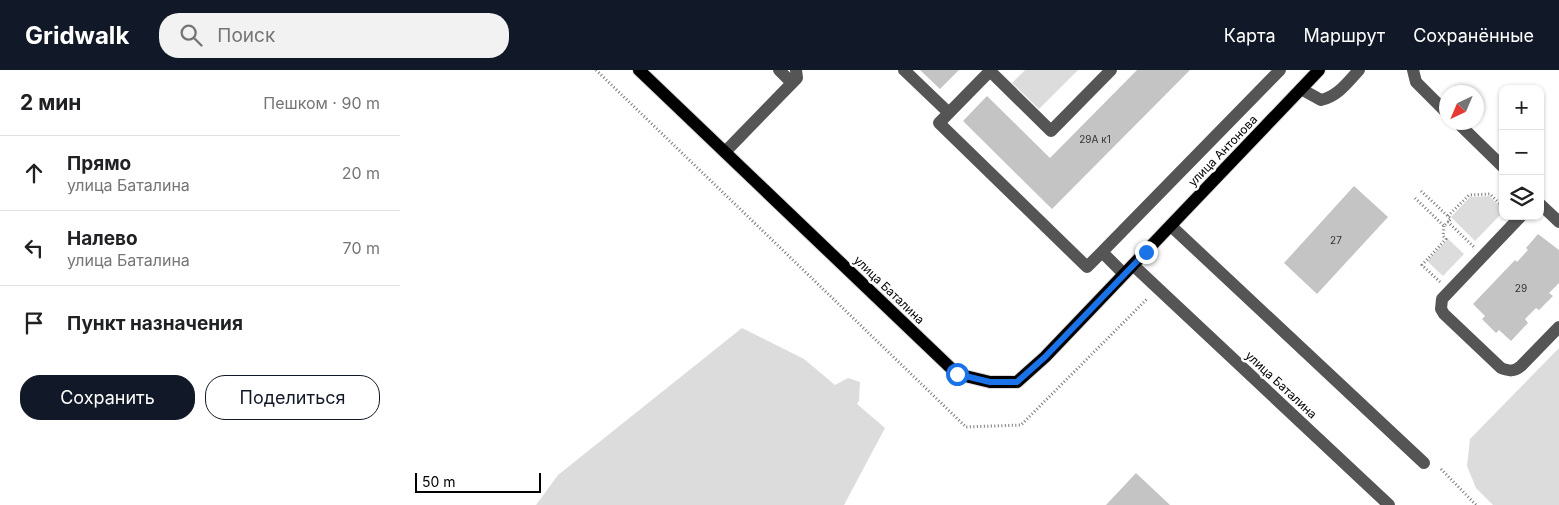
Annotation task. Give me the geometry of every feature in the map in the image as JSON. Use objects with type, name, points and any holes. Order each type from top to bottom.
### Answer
[{"type":"main road","name":"улица Баталина","points":[[639,70],[957,374],[990,382],[1017,382],[1045,357],[1146,252]]},
{"type":"main road","name":"улица Антонова","points":[[1146,252],[1319,70]]},
{"type":"lane","points":[[779,70],[792,82]]},
{"type":"lane","points":[[724,152],[797,78],[796,70]]},
{"type":"lane","points":[[904,70],[949,113]]},
{"type":"lane","points":[[1111,70],[1051,131],[991,71],[939,123],[1087,268],[1278,71]]},
{"type":"lane","points":[[1301,88],[1320,100],[1329,98],[1336,94],[1359,70]]},
{"type":"lane","points":[[1413,70],[1416,82],[1439,105]]},
{"type":"lane","points":[[1466,130],[1499,163]]},
{"type":"lane","points":[[1544,208],[1559,222]]},
{"type":"lane","points":[[1517,220],[1442,299],[1441,309],[1501,368],[1508,371],[1517,370],[1559,327]]},
{"type":"lane","points":[[1171,226],[1424,463]]},
{"type":"lane","points":[[1102,252],[1128,270]]},
{"type":"lane","name":"улица Баталина","points":[[1128,270],[1389,505]]},
{"type":"path","points":[[1422,191],[1451,219],[1444,226],[1443,236],[1446,239],[1426,261]]},
{"type":"path","points":[[1448,216],[1469,195],[1490,194],[1499,203]]},
{"type":"path","points":[[1415,198],[1444,226]]},
{"type":"path","points":[[1448,222],[1484,256]]},
{"type":"path","points":[[1441,469],[1476,505]]},
{"type":"shaded area","points":[[1025,70],[1078,70],[1039,109],[1012,83]]},
{"type":"shaded area","points":[[1489,196],[1499,205],[1499,216],[1475,241],[1451,217],[1470,197]]},
{"type":"shaded area","points":[[1448,239],[1464,254],[1443,276],[1427,261]]},
{"type":"shaded area","points":[[742,328],[804,359],[835,385],[848,378],[860,382],[859,401],[857,404],[885,428],[844,505],[536,505],[558,475]]},
{"type":"shaded area","points":[[1559,348],[1559,505],[1493,505],[1476,488],[1467,466],[1470,439]]},
{"type":"building","points":[[920,70],[959,70],[940,89]]},
{"type":"building","points":[[1137,70],[1190,70],[1052,209],[963,121],[987,96],[1050,158]]},
{"type":"building","points":[[1354,186],[1388,217],[1317,294],[1284,263]]},
{"type":"building","points":[[1538,234],[1559,250],[1559,283],[1549,293],[1553,296],[1539,310],[1536,308],[1525,319],[1528,323],[1511,341],[1499,330],[1496,333],[1482,319],[1485,316],[1473,304],[1515,260],[1517,262],[1528,250],[1526,248]]},
{"type":"building","points":[[1136,473],[1170,505],[1106,505]]},
{"type":"route","points":[[957,374],[990,382],[1017,382],[1045,357],[1146,252]]}]
